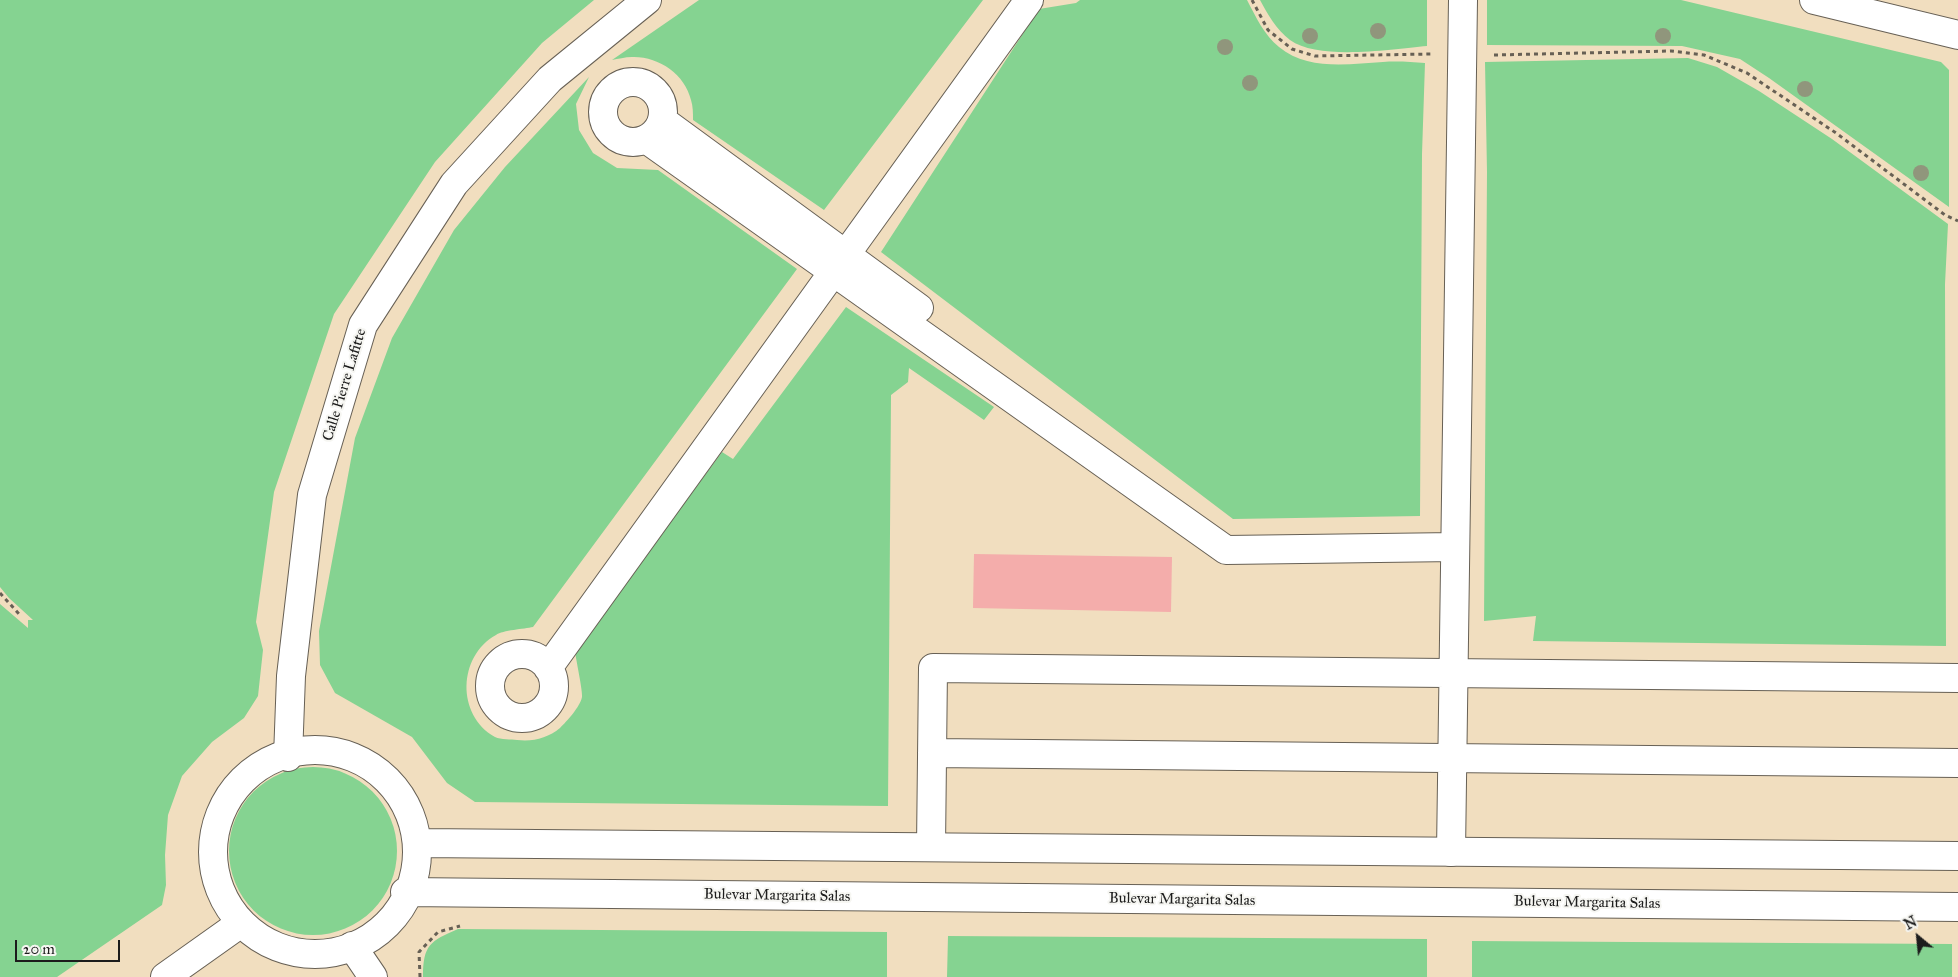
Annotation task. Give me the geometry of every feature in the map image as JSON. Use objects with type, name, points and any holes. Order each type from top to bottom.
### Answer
[{"type":"street","name":"Calle Pierre Lafitte","points":[[288,757],[291,676],[312,494],[363,325],[454,184],[550,79],[647,0]]},
{"type":"street","points":[[833,258],[1010,0]]},
{"type":"street","points":[[541,662],[833,258],[1029,0]]},
{"type":"street","points":[[1450,852],[1463,0]]},
{"type":"street","points":[[1814,0],[1958,35]]},
{"type":"street","points":[[654,130],[833,258],[1226,550],[1455,540]]},
{"type":"street","points":[[931,847],[933,668],[1958,678]]},
{"type":"street","points":[[310,748],[348,753],[393,782],[419,843],[418,866],[391,922],[366,941],[326,954],[285,951],[241,923],[223,900],[212,861],[213,830],[228,794],[247,773],[310,748]]},
{"type":"street","points":[[932,753],[1958,763]]},
{"type":"street","points":[[419,843],[1958,856]]},
{"type":"street","name":"Bulevar Margarita Salas","points":[[405,892],[1958,907]]},
{"type":"street","points":[[165,977],[241,923]]},
{"type":"street","points":[[352,946],[373,977]]},
{"type":"path","points":[[1252,0],[1268,30],[1292,49],[1315,56],[1671,51],[1704,55],[1748,73],[1836,133],[1945,215],[1958,220]]},
{"type":"path","points":[[0,594],[19,614]]},
{"type":"green space","points":[[0,0],[594,0],[542,43],[435,162],[334,314],[274,492],[256,622],[263,650],[258,696],[244,718],[212,742],[182,776],[168,815],[165,855],[166,885],[162,905],[57,977],[0,977],[0,604],[28,628],[28,620],[33,620],[0,587]]},
{"type":"green space","points":[[699,0],[983,0],[824,210],[693,120],[692,105],[688,91],[683,82],[669,68],[661,63],[642,57],[612,60]]},
{"type":"green space","points":[[1080,0],[1247,0],[1269,37],[1290,55],[1303,60],[1329,64],[1425,63],[1422,154],[1420,516],[1233,519],[881,252],[1039,9],[1076,3]]},
{"type":"green space","points":[[1260,0],[1427,0],[1427,46],[1376,51],[1337,52],[1303,46],[1290,40],[1276,26]]},
{"type":"green space","points":[[1487,0],[1681,0],[1941,62],[1949,70],[1949,207],[1740,59],[1682,46],[1487,45]]},
{"type":"green space","points":[[1688,58],[1717,67],[1759,91],[1832,139],[1948,224],[1945,284],[1946,646],[1533,641],[1536,616],[1484,621],[1487,172],[1485,62]]},
{"type":"green space","points":[[589,77],[576,104],[579,130],[593,153],[617,168],[658,170],[797,269],[533,627],[499,633],[483,645],[474,657],[469,671],[467,686],[468,701],[473,715],[482,727],[500,739],[529,740],[540,738],[560,728],[566,722],[582,697],[575,651],[722,452],[733,459],[846,307],[994,407],[984,420],[909,368],[908,382],[891,395],[888,806],[475,802],[447,783],[412,737],[335,693],[320,665],[319,631],[355,438],[392,338],[454,230],[505,167]]},
{"type":"green space","points":[[313,767],[337,771],[353,777],[378,798],[387,811],[393,827],[397,851],[393,875],[387,891],[366,916],[353,925],[337,931],[313,935],[289,931],[273,925],[248,904],[239,891],[233,875],[229,851],[233,827],[239,811],[260,786],[273,777],[289,771]]},
{"type":"green space","points":[[458,929],[887,932],[887,977],[423,977],[423,966],[430,946],[441,937]]},
{"type":"green space","points":[[948,936],[1427,939],[1427,977],[947,977]]},
{"type":"green space","points":[[1472,941],[1952,944],[1952,977],[1472,977]]},
{"type":"building","points":[[974,554],[1172,557],[1171,612],[973,608]]}]
